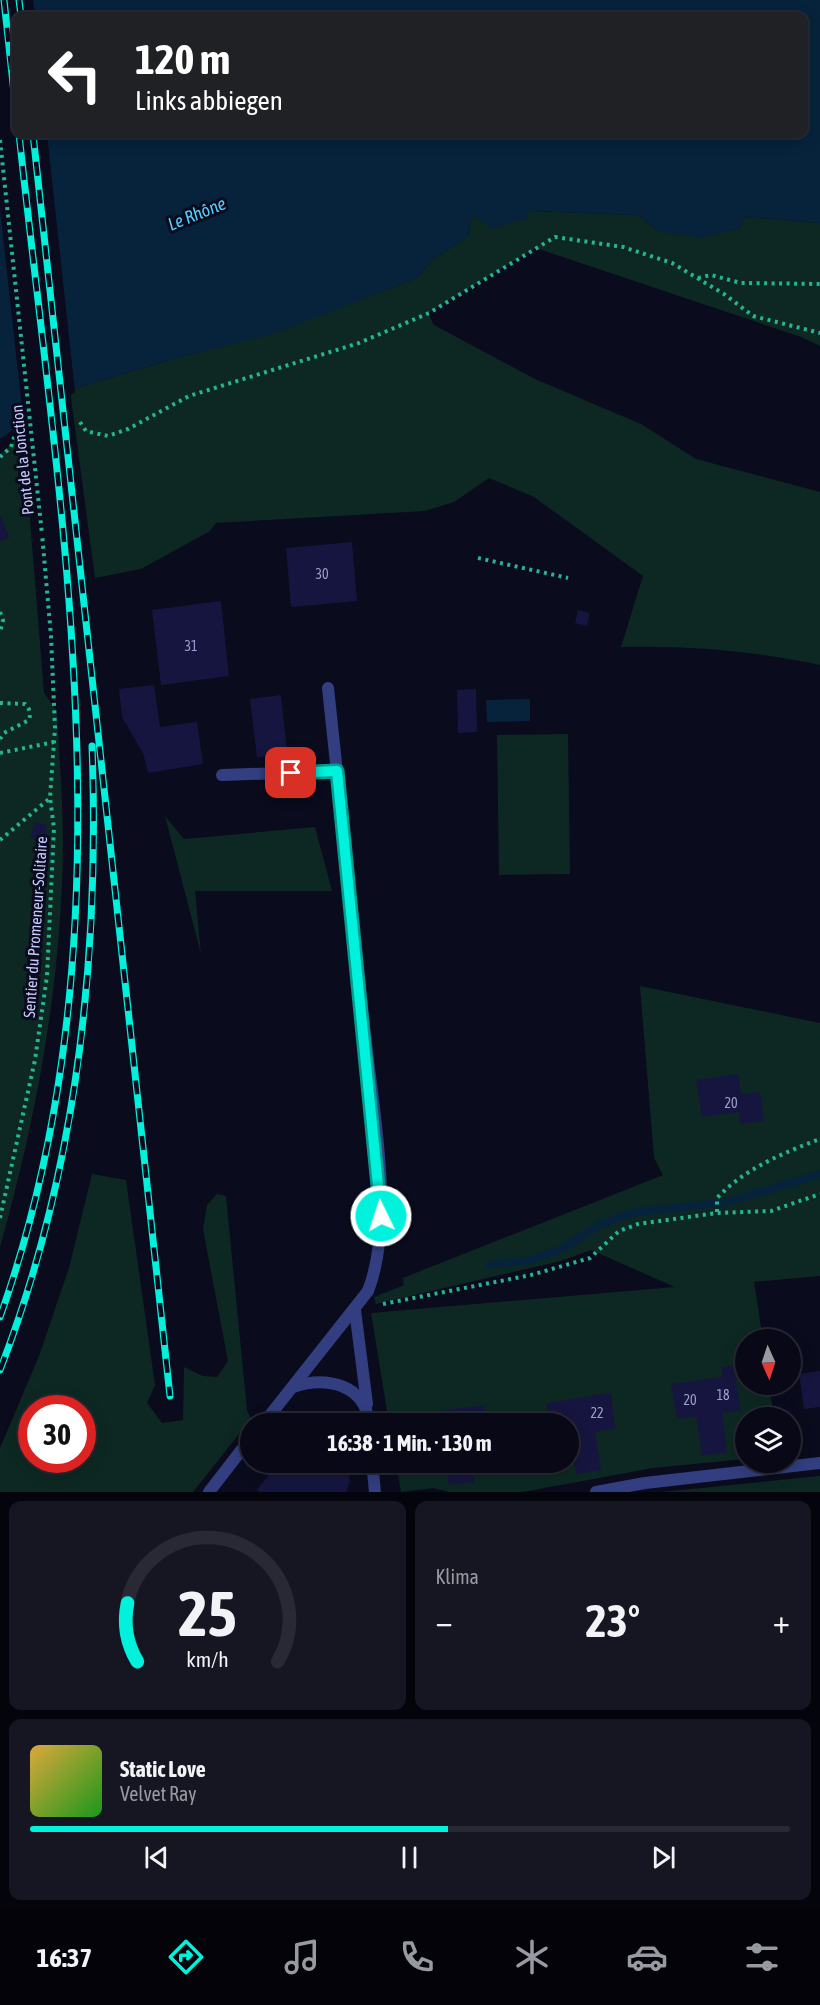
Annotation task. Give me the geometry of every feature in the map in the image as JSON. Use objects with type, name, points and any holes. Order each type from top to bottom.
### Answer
[{"type":"street","points":[[272,1413],[368,1291],[377,1267],[381,1216],[328,688]]},
{"type":"street","points":[[222,775],[337,771]]},
{"type":"street","points":[[355,1310],[368,1413]]},
{"type":"street","points":[[292,1387],[308,1382],[325,1382],[344,1387],[359,1396],[368,1407]]},
{"type":"street","points":[[209,1492],[240,1452]]},
{"type":"street","points":[[596,1492],[645,1483],[820,1464]]},
{"type":"street","points":[[373,1473],[375,1492]]},
{"type":"path","name":"Pont de la Jonction","points":[[0,140],[42,534],[52,646],[54,742]]},
{"type":"path","points":[[80,422],[86,431],[108,436],[128,429],[189,396],[359,343],[429,313],[555,237],[638,251],[672,263],[753,316],[820,333]]},
{"type":"path","points":[[697,278],[711,275],[741,283],[820,284]]},
{"type":"path","points":[[0,457],[11,447],[16,430]]},
{"type":"path","points":[[478,558],[568,578]]},
{"type":"path","points":[[0,612],[3,620],[0,632]]},
{"type":"path","points":[[0,703],[25,704],[30,709],[30,715],[29,720],[4,733],[0,739]]},
{"type":"path","points":[[0,753],[54,742]]},
{"type":"path","name":"Sentier du Promeneur-Solitaire","points":[[0,1218],[35,1060],[47,976],[54,828],[50,798],[54,742]]},
{"type":"path","points":[[0,840],[50,798]]},
{"type":"path","points":[[717,1211],[717,1198],[733,1182],[788,1151],[820,1139]]},
{"type":"path","points":[[355,1310],[531,1275],[590,1258],[619,1231],[638,1224],[717,1211],[771,1211],[820,1194]]},
{"type":"green space","points":[[529,211],[639,215],[657,231],[727,231],[740,228],[745,217],[820,223],[820,346],[801,337],[536,248],[428,313],[434,325],[535,379],[641,424],[696,459],[820,492],[820,665],[721,650],[621,647],[643,576],[534,497],[489,478],[454,502],[425,511],[216,523],[210,531],[141,569],[95,578],[70,390],[275,332],[417,278],[432,260],[468,236],[473,214]]},
{"type":"green space","points":[[23,432],[44,693],[57,711],[62,794],[62,894],[45,1047],[25,1148],[0,1247],[0,541],[9,537],[0,516],[0,455]]},
{"type":"green space","points":[[568,734],[570,874],[499,875],[497,735]]},
{"type":"green space","points":[[165,816],[184,839],[315,827],[332,891],[195,891],[201,954]]},
{"type":"green space","points":[[640,986],[820,1023],[820,1276],[754,1282],[761,1329],[735,1329],[735,1395],[771,1395],[772,1407],[735,1407],[735,1460],[653,1468],[523,1492],[449,1492],[434,1488],[401,1492],[398,1473],[579,1473],[579,1413],[387,1413],[371,1313],[675,1287],[591,1250],[561,1261],[376,1304],[374,1297],[404,1285],[403,1278],[663,1175],[654,1158]]},
{"type":"green space","points":[[92,1174],[126,1180],[155,1385],[147,1403],[162,1423],[183,1420],[184,1367],[203,1376],[217,1377],[228,1361],[203,1229],[207,1205],[217,1194],[226,1196],[248,1413],[240,1413],[240,1433],[193,1492],[0,1492],[0,1448],[18,1406],[18,1473],[96,1473],[96,1395],[22,1395],[39,1356],[69,1268]]},
{"type":"green space","points":[[820,1476],[820,1492],[662,1492]]},
{"type":"water","name":"Le Rhône","points":[[0,0],[820,0],[820,223],[745,217],[740,228],[701,238],[657,231],[639,215],[529,211],[528,218],[492,229],[473,215],[468,236],[432,260],[417,278],[275,333],[166,361],[70,390],[0,439]]},
{"type":"water","points":[[530,699],[530,721],[487,722],[486,700]]},
{"type":"pier","points":[[0,0],[33,0],[34,12],[12,12],[12,138],[47,138],[75,392],[24,426],[0,209]]},
{"type":"building","points":[[0,516],[9,537],[0,541]]},
{"type":"building","points":[[352,542],[357,601],[291,607],[286,548]]},
{"type":"building","points":[[221,601],[229,676],[161,685],[152,610]]},
{"type":"building","points":[[578,610],[590,613],[587,626],[575,623]]},
{"type":"building","points":[[154,685],[160,727],[197,722],[203,764],[148,773],[143,753],[122,717],[119,689]]},
{"type":"building","points":[[476,689],[477,732],[458,733],[457,690]]},
{"type":"building","points":[[281,695],[287,753],[257,757],[250,699]]},
{"type":"building","points":[[35,822],[46,825],[47,832],[40,843],[30,837]]},
{"type":"building","points":[[738,1074],[741,1094],[760,1092],[764,1121],[740,1124],[738,1112],[702,1117],[696,1080]]},
{"type":"building","points":[[733,1366],[735,1395],[738,1395],[740,1407],[735,1407],[735,1411],[722,1413],[727,1452],[702,1456],[696,1416],[677,1419],[671,1384],[723,1377],[721,1367]]},
{"type":"building","points":[[820,1371],[820,1407],[804,1409],[801,1374]]},
{"type":"building","points":[[611,1393],[615,1428],[595,1432],[601,1470],[576,1474],[579,1473],[579,1413],[547,1413],[546,1403]]},
{"type":"building","points":[[484,1405],[485,1413],[425,1413]]},
{"type":"building","points":[[270,1473],[348,1473],[350,1481],[346,1492],[260,1492],[257,1490]]},
{"type":"building","points":[[447,1473],[473,1473],[474,1482],[449,1485]]},
{"type":"waterway","points":[[489,1265],[532,1260],[561,1249],[601,1224],[630,1213],[728,1202],[820,1174]]},
{"type":"railway","points":[[4,0],[12,75]]},
{"type":"railway","points":[[19,0],[20,12]]},
{"type":"railway","points":[[0,1317],[42,1173],[66,1026],[77,878],[76,729],[67,579],[53,430],[19,138]]},
{"type":"railway","points":[[33,138],[170,1396]]},
{"type":"railway","points":[[0,1370],[26,1295],[48,1218],[65,1141],[78,1063],[87,985],[92,905],[94,826],[92,746]]},
{"type":"route","points":[[291,773],[337,771],[378,1159],[381,1216]]}]
